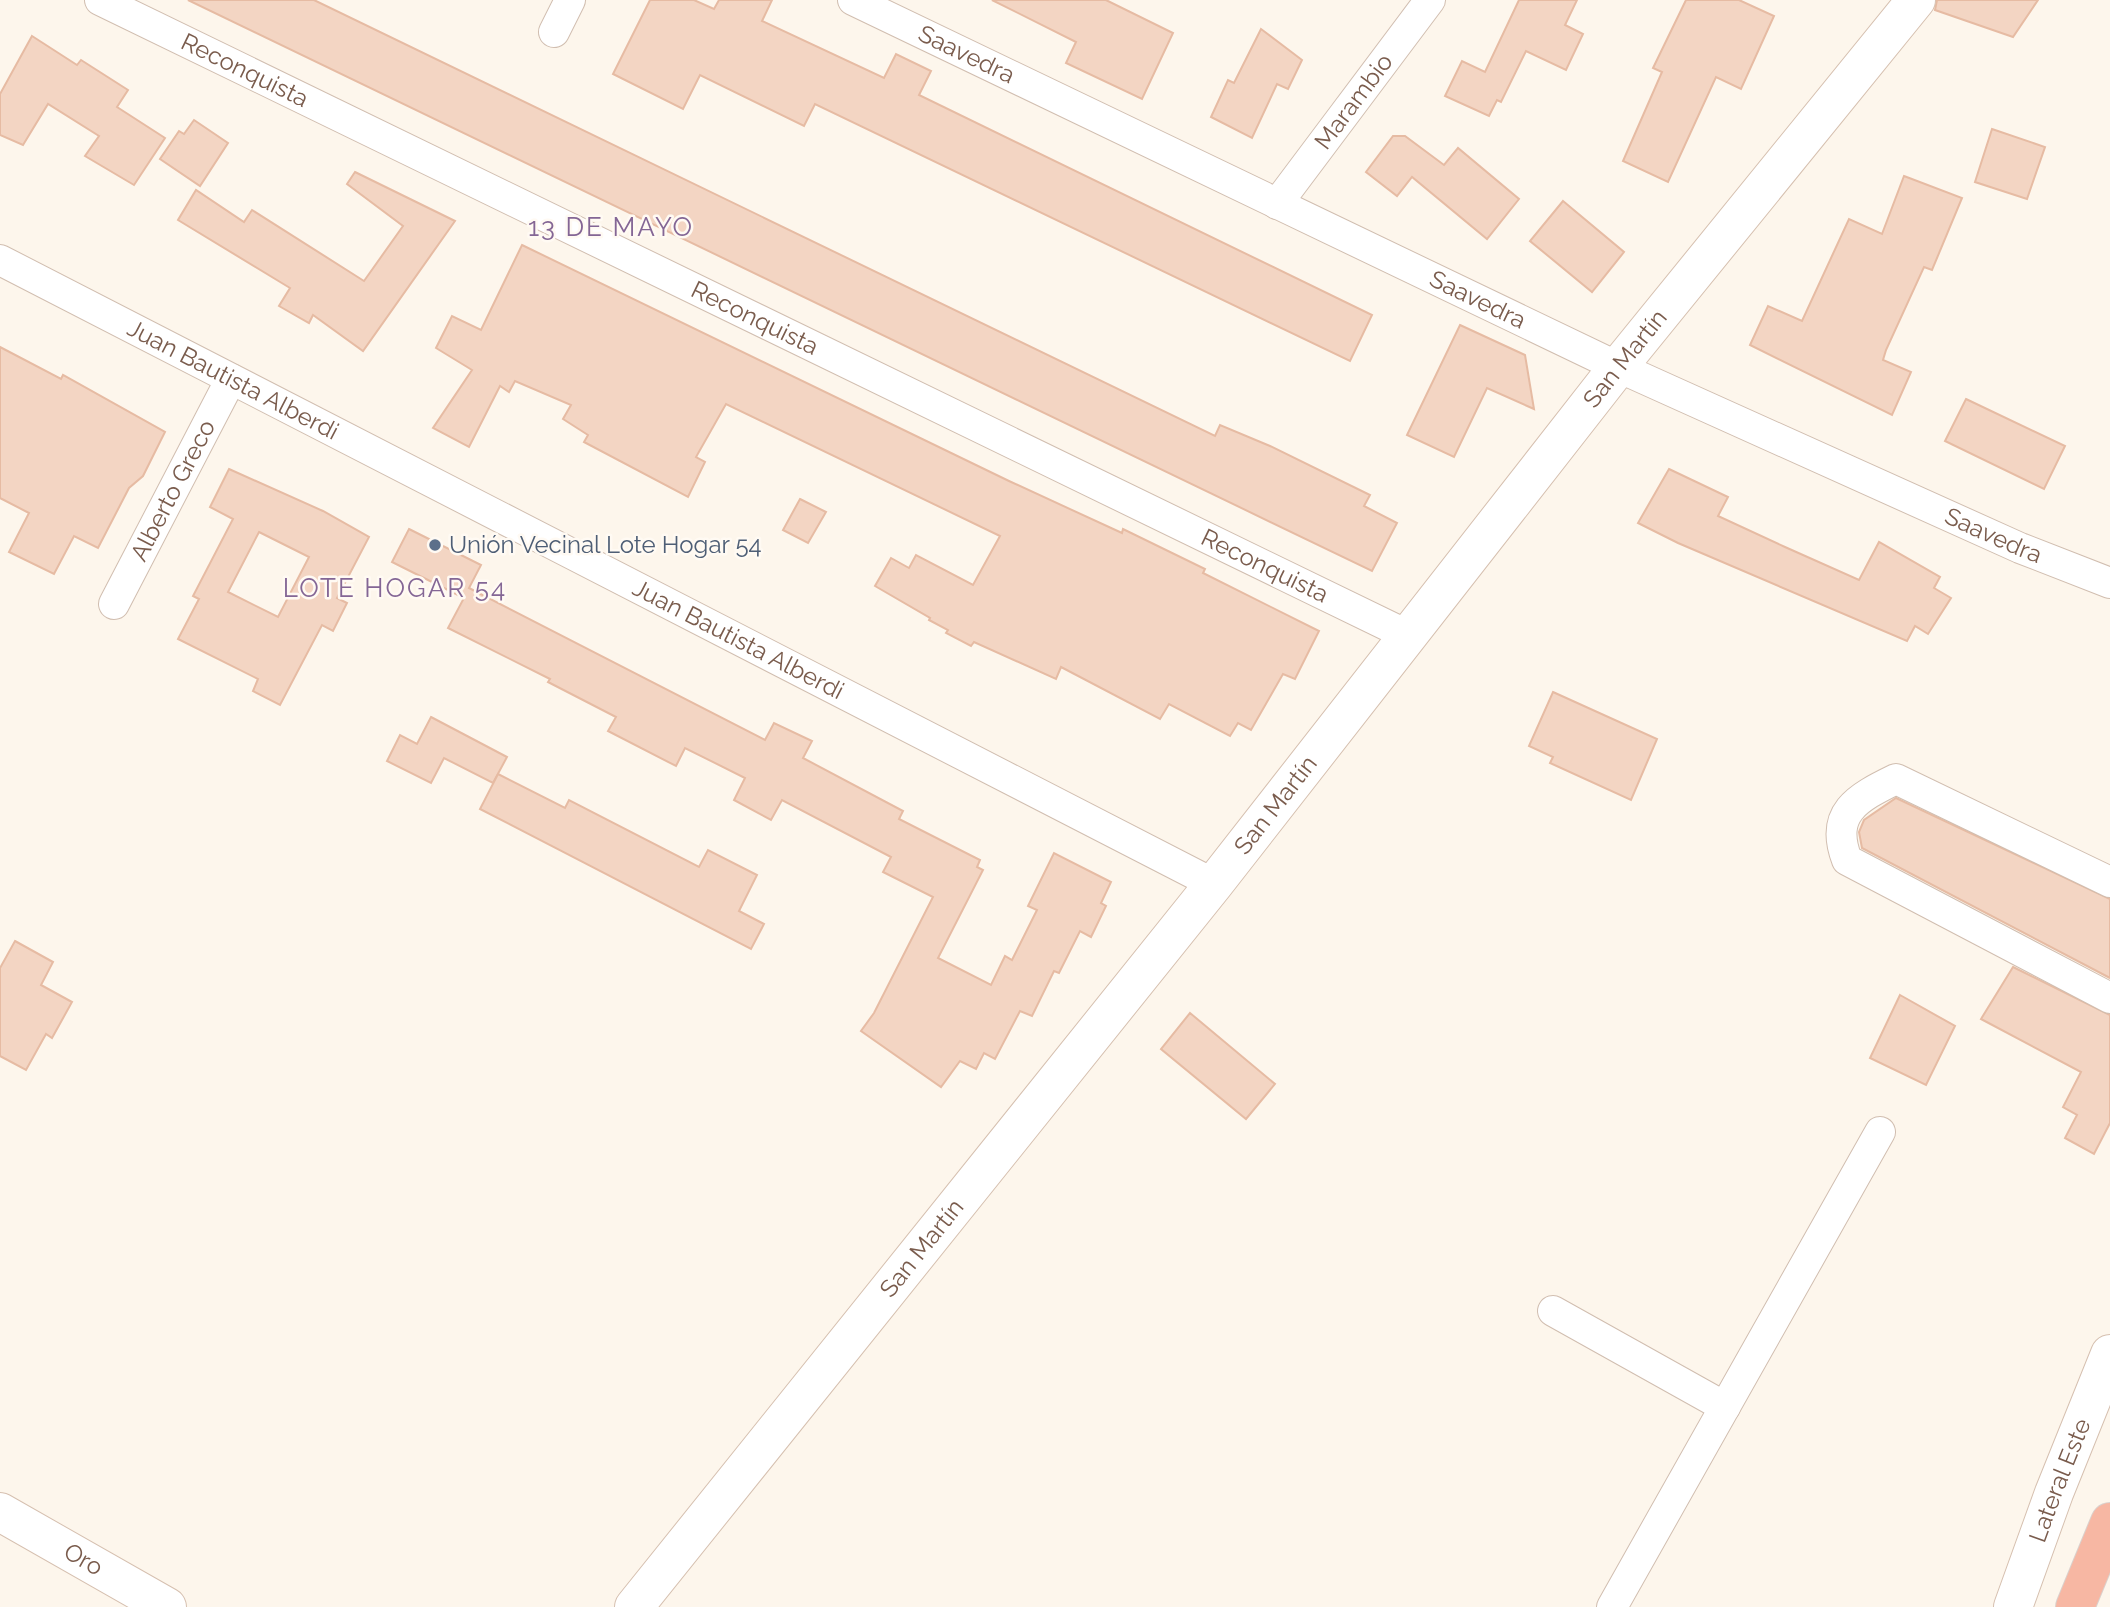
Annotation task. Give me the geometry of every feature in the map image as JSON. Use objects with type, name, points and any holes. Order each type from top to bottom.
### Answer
[{"type":"highway","points":[[2075,1607],[2110,1522]]},
{"type":"street","name":"Reconquista","points":[[100,0],[143,9],[1409,636]]},
{"type":"street","points":[[554,32],[570,0]]},
{"type":"street","name":"Saavedra","points":[[853,0],[1618,368],[2020,548],[2110,583]]},
{"type":"street","name":"Marambio","points":[[1277,204],[1430,0]]},
{"type":"street","name":"San Martín","points":[[634,1607],[1214,884],[1618,368],[1916,0]]},
{"type":"street","name":"Juan Bautista Alberdi","points":[[0,260],[1214,884]]},
{"type":"street","name":"Alberto Greco","points":[[114,604],[231,379]]},
{"type":"street","points":[[2110,882],[1896,779],[1860,797],[1841,823],[1839,840],[1847,860],[2110,998]]},
{"type":"street","points":[[1612,1607],[1880,1132]]},
{"type":"street","points":[[1553,1311],[1725,1407]]},
{"type":"street","name":"Lateral Este","points":[[2013,1607],[2054,1493],[2110,1354]]},
{"type":"street","name":"Oro","points":[[0,1512],[167,1607]]},
{"type":"building","points":[[188,0],[314,0],[1215,436],[1220,425],[1270,446],[1370,495],[1364,506],[1397,523],[1372,571]]},
{"type":"building","points":[[650,0],[694,0],[714,9],[719,0],[772,0],[762,21],[884,78],[896,54],[931,71],[919,95],[1372,315],[1350,361],[815,104],[804,126],[700,75],[683,109],[613,74]]},
{"type":"building","points":[[992,0],[1106,0],[1173,33],[1142,99],[1066,63],[1076,42]]},
{"type":"building","points":[[1519,0],[1577,0],[1565,25],[1583,34],[1566,70],[1526,51],[1501,102],[1497,100],[1489,116],[1445,96],[1462,61],[1485,72]]},
{"type":"building","points":[[1686,0],[1739,0],[1774,16],[1741,89],[1716,77],[1668,182],[1623,161],[1662,72],[1653,68]]},
{"type":"building","points":[[1937,0],[2038,0],[2013,37],[1935,10]]},
{"type":"building","points":[[1261,29],[1302,60],[1288,89],[1277,84],[1252,138],[1211,117],[1228,80],[1234,83]]},
{"type":"building","points":[[32,36],[77,65],[81,60],[128,90],[117,107],[165,138],[134,185],[85,156],[99,136],[48,104],[23,145],[0,135],[0,94]]},
{"type":"building","points":[[194,120],[228,143],[200,186],[160,159],[179,131],[184,134]]},
{"type":"building","points":[[1992,129],[2045,147],[2027,199],[1975,182]]},
{"type":"building","points":[[1393,136],[1405,136],[1444,165],[1458,148],[1519,199],[1487,239],[1412,177],[1397,196],[1366,172]]},
{"type":"building","points":[[355,172],[455,221],[363,351],[313,315],[309,323],[279,306],[290,288],[178,220],[196,190],[244,222],[252,210],[364,281],[403,226],[347,184]]},
{"type":"building","points":[[1904,176],[1962,198],[1932,270],[1924,267],[1886,350],[1883,360],[1911,372],[1892,415],[1750,345],[1768,306],[1802,321],[1849,219],[1882,234]]},
{"type":"building","points":[[1563,201],[1624,252],[1592,292],[1530,241]]},
{"type":"building","points":[[522,245],[1009,481],[1122,533],[1123,529],[1205,569],[1203,573],[1319,631],[1295,679],[1283,674],[1251,730],[1238,723],[1230,736],[1169,704],[1160,719],[1061,667],[1056,679],[974,642],[971,646],[946,633],[948,630],[929,620],[930,618],[875,586],[891,558],[909,568],[916,555],[973,585],[1000,536],[726,404],[696,457],[705,462],[688,497],[584,442],[588,435],[563,419],[571,405],[515,381],[509,392],[500,386],[469,447],[433,428],[472,370],[436,348],[452,316],[481,330]]},
{"type":"building","points":[[1460,325],[1525,355],[1534,409],[1487,388],[1454,457],[1407,435]]},
{"type":"building","points":[[0,347],[61,379],[63,375],[165,432],[143,476],[129,488],[98,548],[74,536],[54,574],[9,552],[29,513],[0,498]]},
{"type":"building","points":[[1966,399],[2065,446],[2044,489],[1945,441]]},
{"type":"building","points":[[229,469],[323,511],[369,537],[337,598],[347,603],[333,631],[322,625],[280,705],[253,691],[258,679],[178,639],[199,599],[193,596],[233,519],[210,507]],"holes":[[[259,532],[309,557],[278,617],[228,592]]]},
{"type":"building","points":[[1669,469],[1728,497],[1718,516],[1785,547],[1859,580],[1879,542],[1940,577],[1934,588],[1951,598],[1928,634],[1915,626],[1907,641],[1678,543],[1638,523]]},
{"type":"building","points":[[800,499],[826,512],[808,543],[783,530]]},
{"type":"building","points":[[409,529],[481,565],[469,588],[765,740],[774,723],[812,741],[803,758],[903,811],[899,819],[980,860],[977,867],[983,870],[938,958],[991,985],[1005,956],[1012,960],[1037,910],[1028,906],[1054,853],[1111,882],[1101,903],[1106,906],[1091,937],[1080,931],[1059,973],[1054,971],[1032,1016],[1020,1011],[995,1059],[984,1053],[976,1069],[960,1061],[941,1087],[861,1031],[874,1013],[933,897],[883,872],[891,857],[782,800],[771,820],[734,800],[745,778],[685,748],[676,766],[608,731],[616,717],[548,682],[550,679],[448,628],[464,598],[392,562]]},
{"type":"building","points":[[1553,692],[1657,739],[1631,800],[1550,763],[1553,757],[1529,746]]},
{"type":"building","points":[[431,717],[507,757],[493,783],[444,758],[431,783],[387,761],[400,735],[417,744]]},
{"type":"building","points":[[498,774],[565,808],[569,800],[699,867],[708,850],[757,875],[739,911],[764,924],[751,949],[480,809]]},
{"type":"building","points":[[1896,798],[2110,899],[2110,978],[1862,848],[1859,832],[1864,820]]},
{"type":"building","points":[[15,941],[53,962],[41,985],[72,1002],[52,1038],[46,1034],[26,1070],[0,1056],[0,968]]},
{"type":"building","points":[[2013,967],[2110,1015],[2110,1123],[2094,1154],[2065,1138],[2077,1115],[2063,1107],[2081,1072],[1981,1019]]},
{"type":"building","points":[[1900,995],[1955,1026],[1926,1085],[1870,1058]]},
{"type":"building","points":[[1190,1013],[1275,1084],[1246,1119],[1161,1049]]},
{"type":"place","name":"Unión Vecinal Lote Hogar 54","points":[[435,545]]},
{"type":"district","name":"13 DE MAYO","points":[[611,227]]},
{"type":"district","name":"LOTE HOGAR 54","points":[[395,588]]}]
